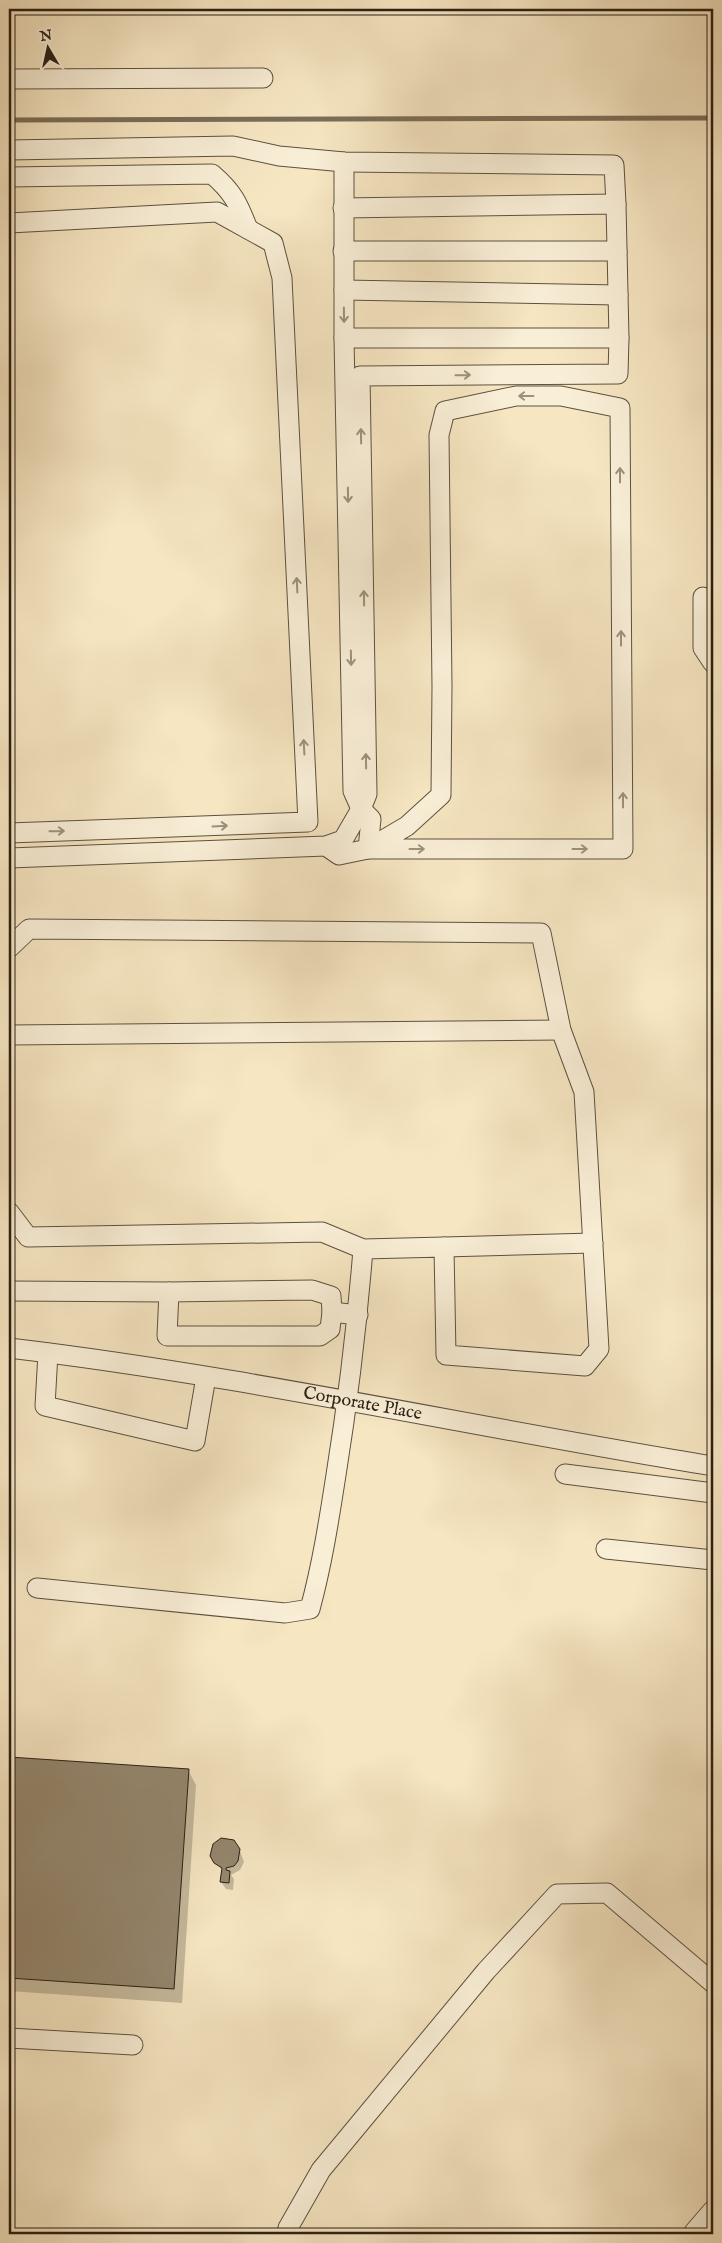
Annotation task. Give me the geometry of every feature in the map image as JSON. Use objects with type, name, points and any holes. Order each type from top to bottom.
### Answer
[{"type":"street","points":[[9,79],[263,78]]},
{"type":"street","points":[[9,150],[233,146],[279,156],[344,162],[614,164],[619,338],[618,374],[360,376],[367,794],[342,840],[326,846],[9,858]]},
{"type":"street","points":[[344,162],[344,338],[353,791],[361,808],[371,819],[368,849]]},
{"type":"street","points":[[9,177],[212,174],[228,188],[239,205],[248,229]]},
{"type":"street","points":[[343,208],[616,204]]},
{"type":"street","points":[[9,222],[217,212],[273,243],[282,278],[308,822],[9,833]]},
{"type":"street","points":[[343,251],[617,251]]},
{"type":"street","points":[[344,290],[618,295]]},
{"type":"street","points":[[344,338],[619,338]]},
{"type":"street","points":[[326,846],[339,855],[368,849],[623,849],[620,408],[561,396],[516,396],[445,411],[440,435],[441,795],[406,826],[368,849]]},
{"type":"street","points":[[704,597],[703,648],[713,663]]},
{"type":"street","points":[[9,948],[29,930],[541,933],[561,1030],[584,1092],[600,1349],[585,1366],[446,1355],[444,1247]]},
{"type":"street","points":[[9,1035],[561,1030]]},
{"type":"street","points":[[9,1212],[28,1236],[322,1232],[363,1249],[593,1243]]},
{"type":"street","points":[[37,1588],[286,1613],[310,1609],[321,1566],[348,1400],[358,1315],[363,1249]]},
{"type":"street","points":[[9,1292],[312,1290],[330,1296],[332,1312],[330,1329],[320,1336],[167,1336],[169,1292]]},
{"type":"street","points":[[332,1312],[358,1315]]},
{"type":"street","name":"Corporate Place","points":[[9,1348],[348,1400],[598,1447],[713,1466]]},
{"type":"street","points":[[48,1353],[45,1406],[194,1441],[206,1377]]},
{"type":"street","points":[[565,1474],[713,1493]]},
{"type":"street","points":[[606,1549],[713,1560]]},
{"type":"street","points":[[287,2234],[288,2228],[321,2170],[486,1971],[557,1894],[607,1893],[713,1983]]},
{"type":"street","points":[[9,2038],[133,2044]]},
{"type":"street","points":[[696,2234],[694,2232],[713,2210]]},
{"type":"building","points":[[9,1757],[189,1769],[174,1989],[9,1978]]},
{"type":"building","points":[[221,1838],[234,1840],[240,1849],[238,1861],[234,1866],[226,1868],[226,1870],[230,1871],[229,1883],[220,1882],[222,1868],[214,1863],[210,1856],[213,1844]]},
{"type":"waterway","points":[[9,120],[713,118]]}]
